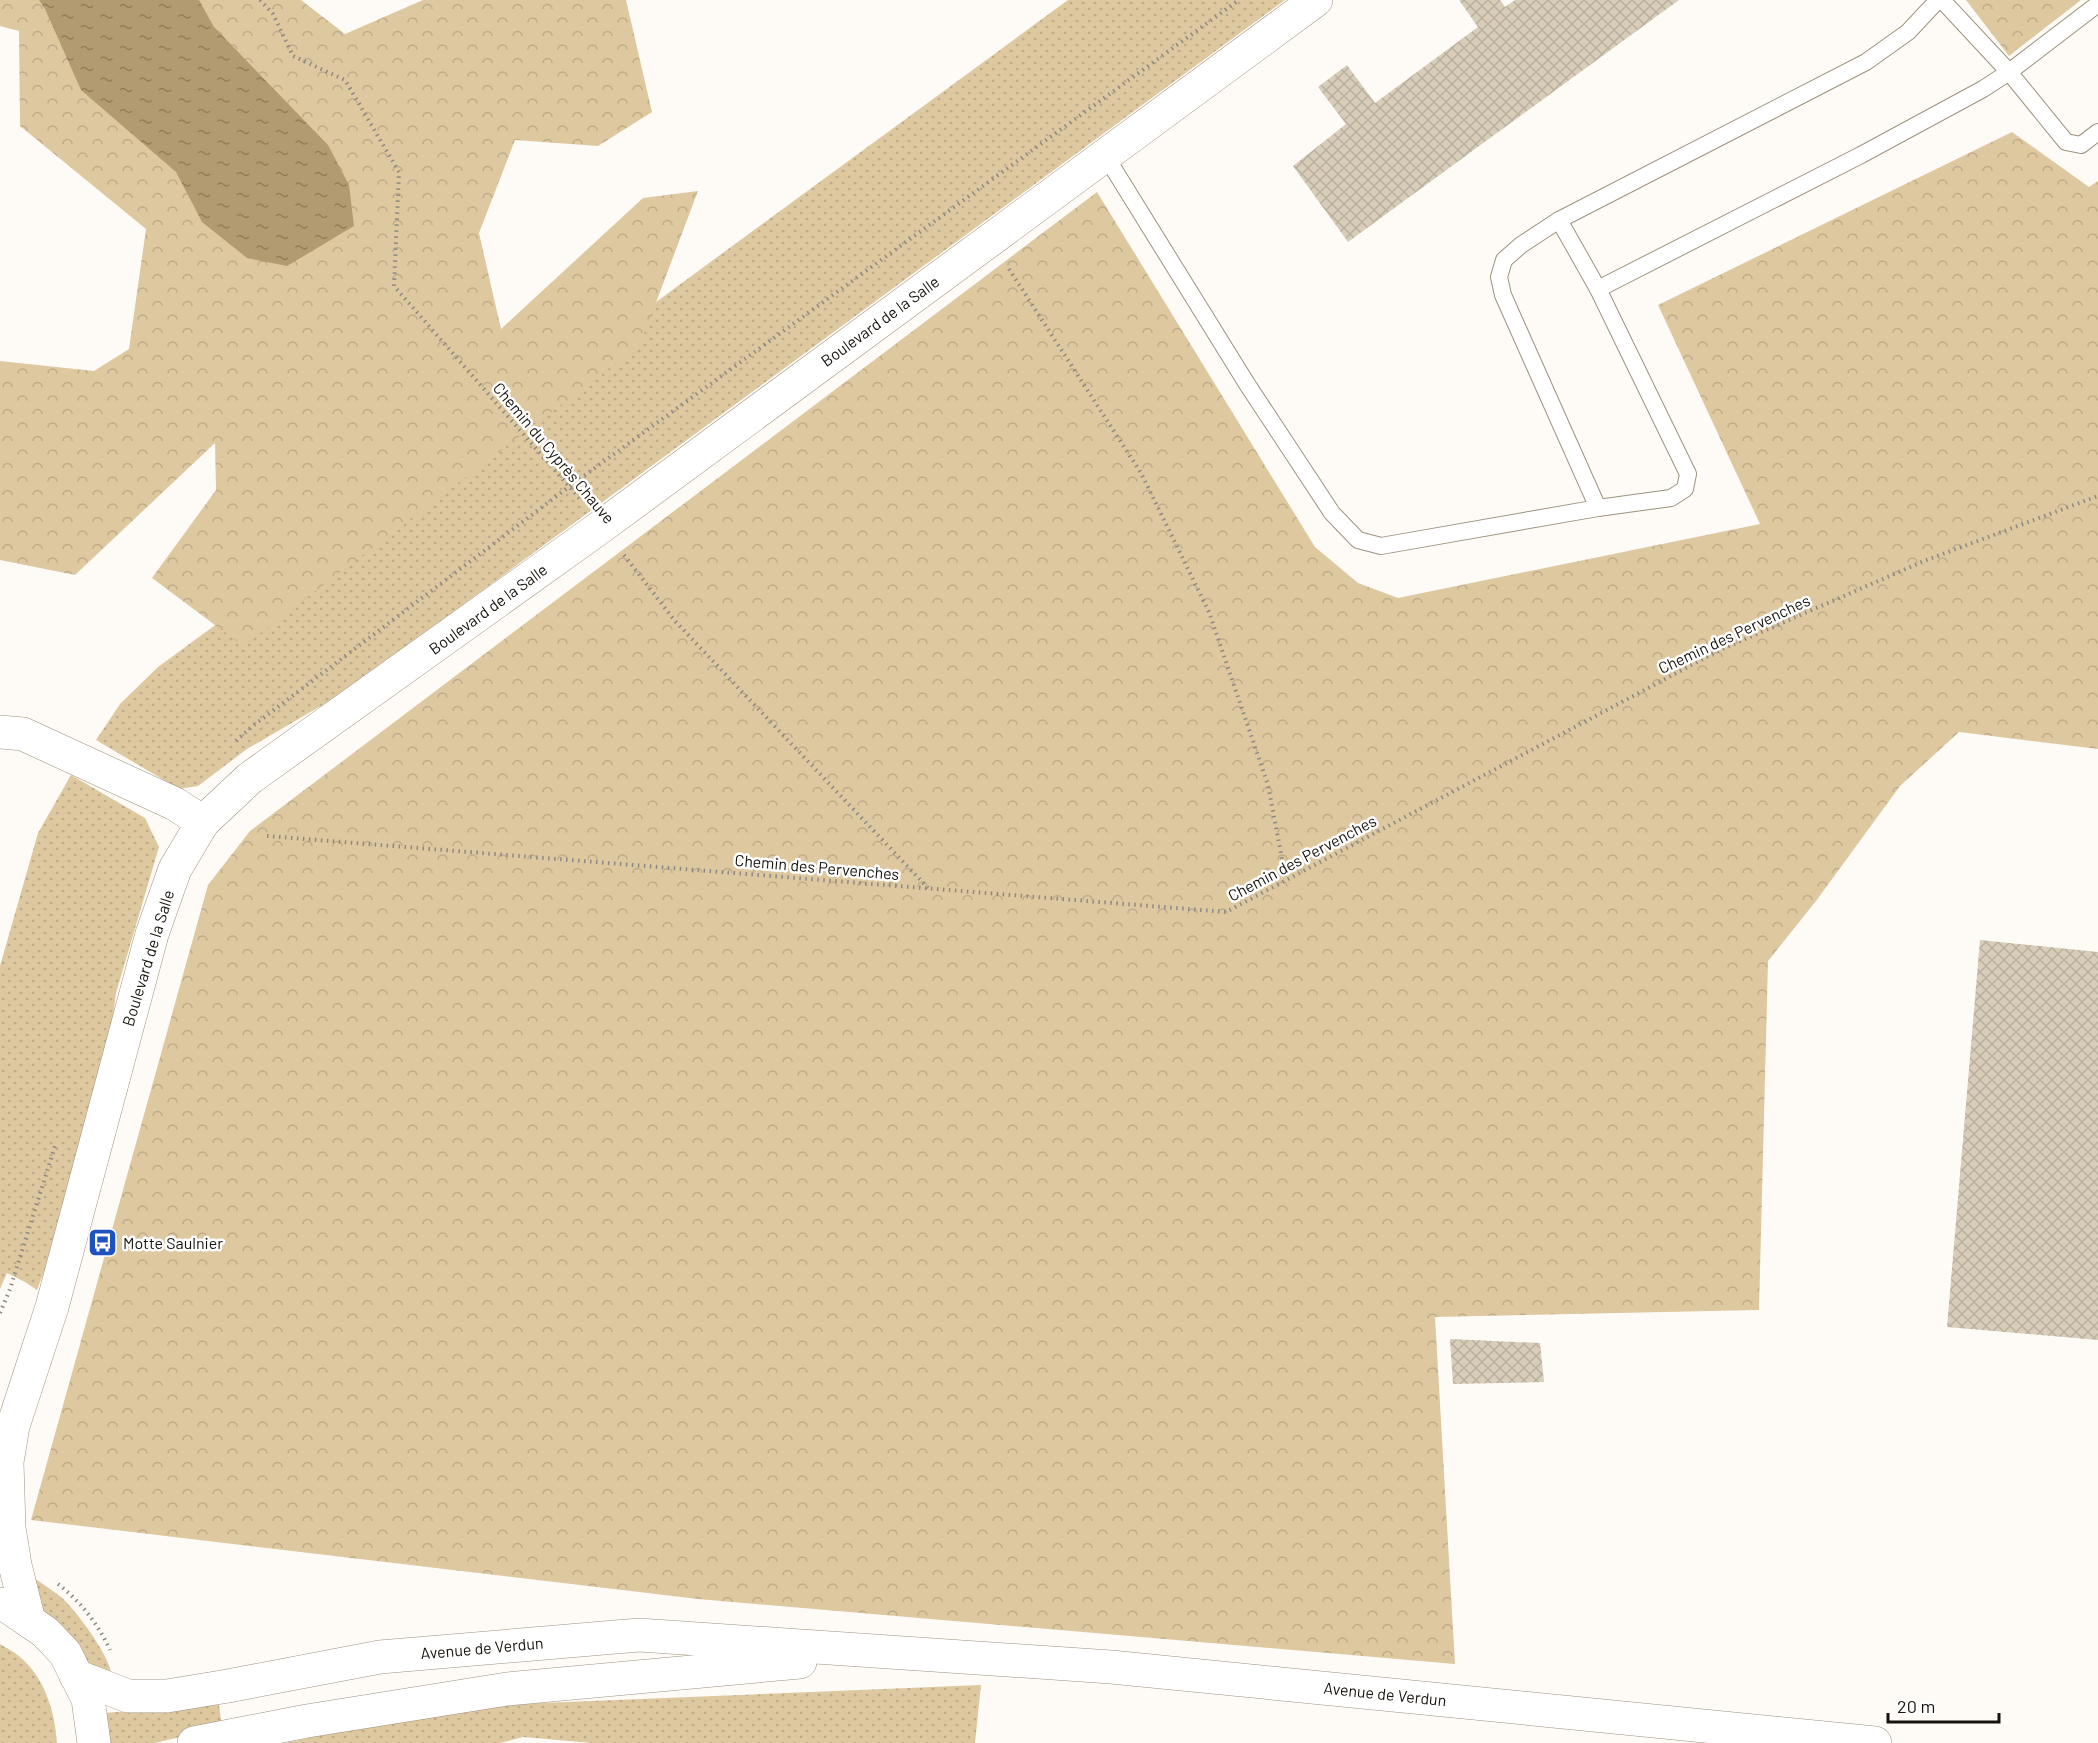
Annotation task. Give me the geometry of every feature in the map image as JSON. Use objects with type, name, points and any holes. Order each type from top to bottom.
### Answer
[{"type":"main road","name":"Boulevard de la Salle","points":[[29,1621],[15,1565],[9,1528],[4,1470],[7,1426],[52,1307],[152,934],[175,869],[202,822],[250,778],[602,526],[1316,0]]},
{"type":"main road","points":[[0,732],[23,734],[175,804],[202,822]]},
{"type":"main road","points":[[0,1604],[7,1606],[45,1632],[65,1653],[88,1699],[93,1743]]},
{"type":"main road","name":"Avenue de Verdun","points":[[76,1676],[128,1696],[167,1696],[380,1657],[639,1635],[1111,1666],[1875,1743]]},
{"type":"main road","name":"Avenue de Verdun","points":[[194,1743],[307,1721],[507,1689],[894,1653]]},
{"type":"lane","points":[[1598,507],[1503,295],[1499,278],[1504,260],[1521,245],[1559,220],[1866,62],[1908,32],[1940,0],[2009,72],[2066,142],[2081,145],[2098,132]]},
{"type":"lane","points":[[1598,289],[1861,155],[1983,89],[2098,4]]},
{"type":"lane","points":[[1105,155],[1247,384],[1332,513],[1358,540],[1381,546],[1598,507],[1671,498],[1685,489],[1688,474],[1598,289],[1559,220]]},
{"type":"path","name":"Chemin du Cyprès Chauve","points":[[260,0],[273,14],[293,56],[345,80],[399,172],[394,286],[570,486],[675,621],[928,888]]},
{"type":"path","points":[[990,240],[1141,473],[1209,612],[1268,785],[1287,880]]},
{"type":"path","name":"Chemin des Pervenches","points":[[267,836],[1226,912],[1718,651],[1924,561],[2098,496]]},
{"type":"green space","points":[[0,0],[301,0],[345,34],[423,0],[626,0],[652,112],[598,146],[515,140],[479,233],[501,329],[643,198],[698,191],[640,345],[243,646],[152,578],[216,490],[215,443],[75,575],[0,560],[0,361],[94,371],[129,349],[146,229],[20,126],[19,31],[0,26]]},
{"type":"green space","points":[[1068,0],[1285,0],[343,693],[247,749],[198,786],[179,789],[96,740],[120,704],[158,667]]},
{"type":"green space","points":[[1966,0],[2081,0],[2009,56]]},
{"type":"green space","points":[[2012,132],[2089,187],[2098,181],[2098,749],[1959,732],[1900,786],[1816,901],[1768,961],[1759,1310],[1435,1317],[1455,1664],[698,1599],[31,1520],[208,885],[250,831],[1097,192],[1315,547],[1358,583],[1398,598],[1760,524],[1658,305]]},
{"type":"green space","points":[[71,775],[145,818],[159,847],[116,993],[109,1048],[64,1219],[37,1290],[7,1273],[0,1289],[0,966],[38,833]]},
{"type":"green space","points":[[34,1578],[61,1597],[75,1612],[105,1656],[111,1674],[89,1663],[41,1608]]},
{"type":"green space","points":[[0,1644],[29,1665],[42,1685],[54,1719],[57,1743],[0,1743]]},
{"type":"green space","points":[[981,1685],[975,1743],[592,1743],[523,1737],[500,1743],[285,1743],[346,1730],[518,1704]]},
{"type":"green space","points":[[219,1705],[222,1727],[155,1743],[105,1743],[102,1713]]},
{"type":"water","points":[[39,0],[199,0],[214,27],[328,145],[349,185],[354,226],[287,266],[247,258],[202,222],[176,172],[81,90]]},
{"type":"building","points":[[1459,0],[1500,0],[1505,7],[1515,0],[1679,0],[1348,242],[1293,166],[1346,124],[1318,87],[1347,65],[1375,103],[1478,27]]},
{"type":"building","points":[[1980,940],[2098,952],[2098,1340],[1947,1327]]},
{"type":"building","points":[[1450,1339],[1540,1343],[1544,1382],[1453,1384]]},
{"type":"place","name":"Motte Saulnier","points":[[102,1243]]}]
